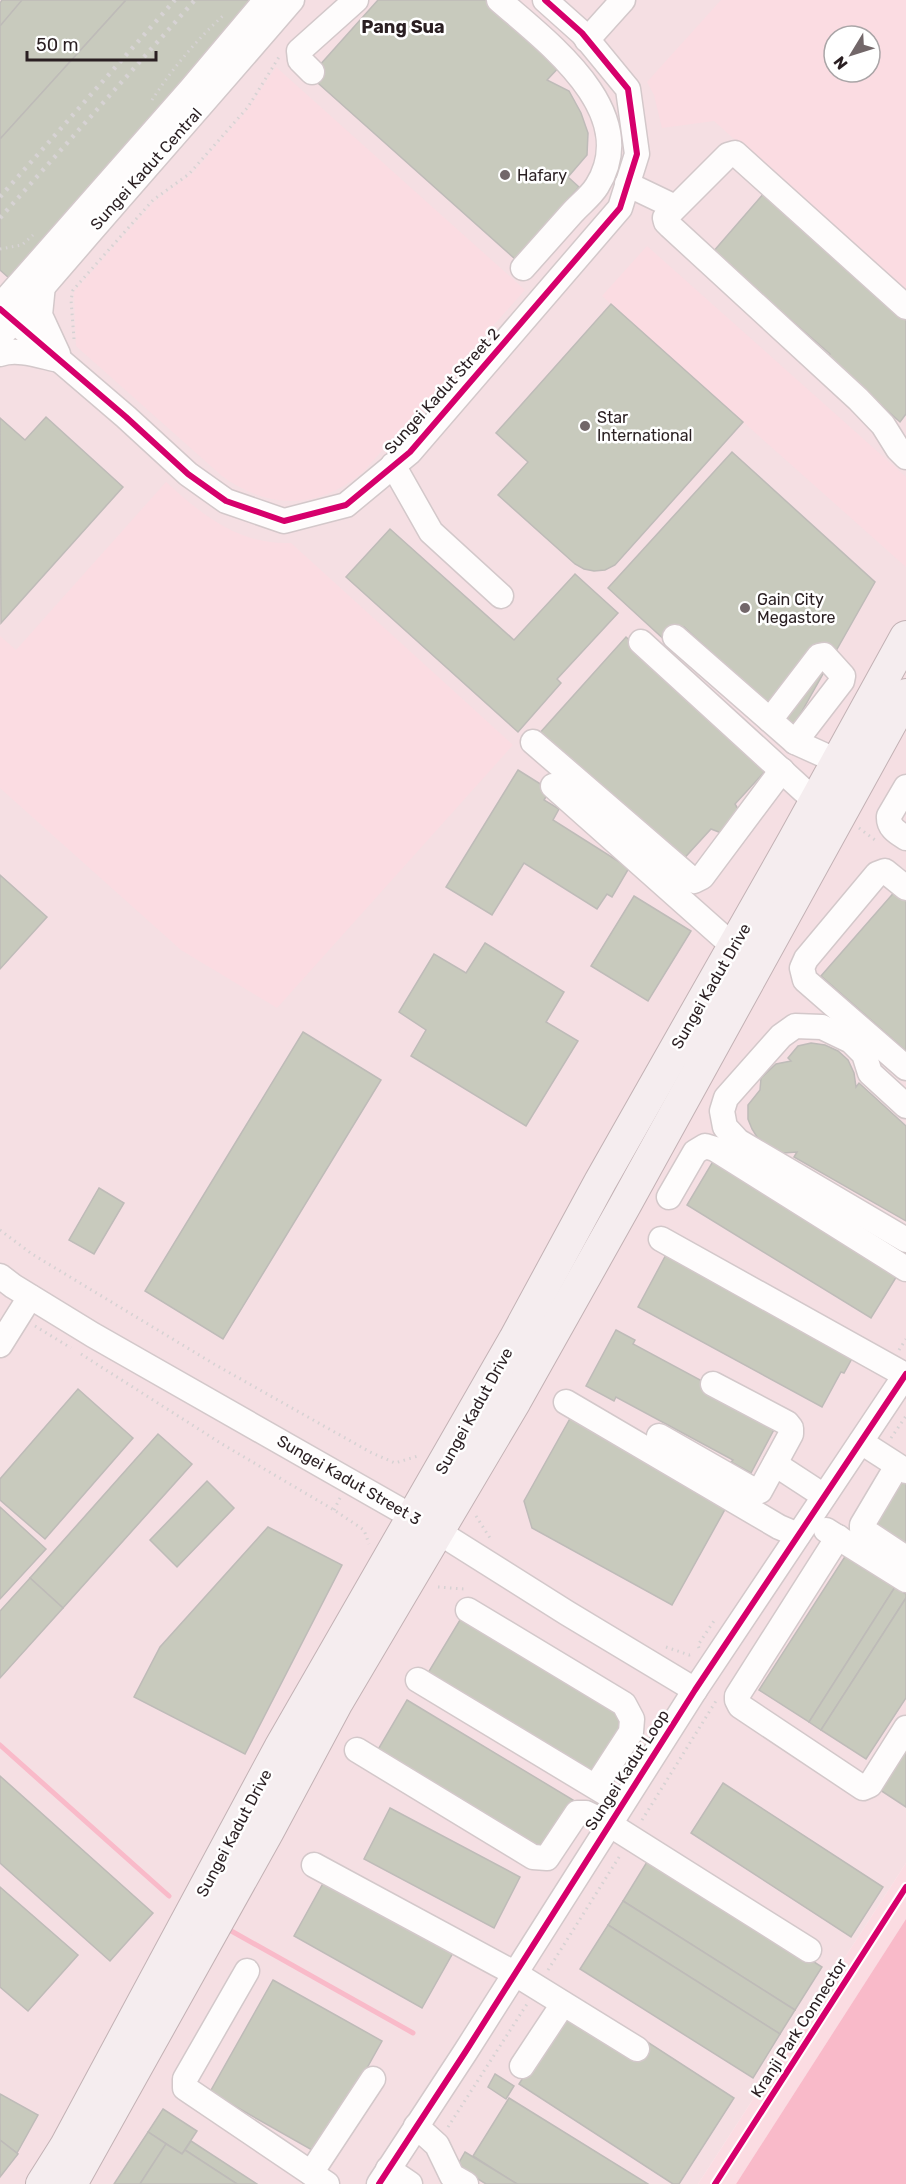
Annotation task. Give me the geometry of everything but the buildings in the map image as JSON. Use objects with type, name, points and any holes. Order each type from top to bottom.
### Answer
[{"type":"main road","name":"Sungei Kadut Drive","points":[[71,2184],[337,1702],[426,1524],[733,946],[906,638]]},
{"type":"main road","name":"Sungei Kadut Drive","points":[[42,2184],[66,2146],[280,1748],[426,1524],[515,1401],[906,695]]},
{"type":"street","name":"Sungei Kadut Central","points":[[3,318],[266,0]]},
{"type":"street","name":"Sungei Kadut Central","points":[[35,280],[184,126],[292,0]]},
{"type":"street","points":[[312,72],[300,60],[299,51],[356,0]]},
{"type":"street","points":[[499,0],[574,69],[602,109],[608,140],[608,163],[597,187],[523,268]]},
{"type":"street","points":[[526,24],[545,1]]},
{"type":"street","name":"Sungei Kadut Street 2","points":[[3,318],[62,362],[198,481],[226,501],[284,521],[346,505],[410,452],[620,208],[637,154],[628,89],[587,40],[545,1]]},
{"type":"street","points":[[587,40],[618,2]]},
{"type":"street","points":[[906,307],[735,153],[728,155],[665,218],[666,222],[858,399],[883,425],[898,449],[906,457]]},
{"type":"street","points":[[627,184],[675,207]]},
{"type":"street","points":[[0,275],[35,280],[40,315],[62,362]]},
{"type":"street","points":[[0,354],[23,353],[62,362]]},
{"type":"street","points":[[393,465],[431,532],[501,596]]},
{"type":"street","points":[[675,637],[795,742],[837,761]]},
{"type":"street","points":[[641,642],[815,801]]},
{"type":"street","points":[[770,720],[819,656],[824,656],[843,676],[842,681],[795,742]]},
{"type":"street","points":[[533,741],[694,881],[702,877],[782,771]]},
{"type":"street","points":[[553,786],[733,946]]},
{"type":"street","points":[[906,787],[888,821],[895,831],[906,838]]},
{"type":"street","points":[[906,888],[885,871],[877,873],[806,959],[802,968],[804,980],[906,1068]]},
{"type":"street","points":[[906,1106],[870,1073],[864,1054],[851,1041],[822,1026],[806,1025],[795,1026],[781,1036],[726,1098],[722,1111],[725,1127],[738,1141],[906,1240]]},
{"type":"street","points":[[669,1197],[695,1152],[705,1146],[715,1149],[906,1269]]},
{"type":"street","points":[[661,1239],[900,1372]]},
{"type":"street","name":"Sungei Kadut Street 3","points":[[0,1276],[24,1306],[93,1335],[426,1524],[694,1690]]},
{"type":"street","points":[[0,1345],[24,1306]]},
{"type":"street","name":"Sungei Kadut Loop","points":[[383,2177],[466,2051],[513,1973],[694,1690],[824,1496],[886,1458],[900,1372]]},
{"type":"street","points":[[659,1436],[758,1492],[762,1489],[791,1434],[791,1428],[787,1423],[713,1384]]},
{"type":"street","points":[[566,1402],[779,1527],[804,1527],[838,1537],[906,1580]]},
{"type":"street","points":[[886,1458],[862,1529],[906,1558]]},
{"type":"street","points":[[775,1464],[824,1496]]},
{"type":"street","points":[[838,1537],[737,1696],[737,1700],[741,1706],[863,1788],[870,1785],[906,1728]]},
{"type":"street","points":[[468,1610],[624,1704],[632,1719],[631,1732],[596,1786]]},
{"type":"street","points":[[418,1680],[622,1803]]},
{"type":"street","points":[[357,1749],[534,1857],[547,1858],[577,1813],[586,1813],[609,1824],[809,1950]]},
{"type":"street","points":[[314,1865],[513,1973],[637,2049]]},
{"type":"street","points":[[247,1971],[184,2084],[189,2091],[319,2179],[373,2079]]},
{"type":"street","points":[[522,2066],[563,2004]]},
{"type":"street","points":[[416,2126],[437,2145],[452,2176],[466,2184]]},
{"type":"street","points":[[383,2177],[410,2184]]},
{"type":"path","points":[[62,362],[75,349],[71,300],[73,290],[153,200],[189,174],[248,106],[283,53]]},
{"type":"path","points":[[859,828],[864,819]]},
{"type":"path","points":[[0,1230],[32,1254],[214,1364],[370,1452],[394,1463],[418,1456],[424,1451]]},
{"type":"path","points":[[24,1306],[222,1444],[364,1530],[369,1548]]},
{"type":"path","points":[[900,1372],[906,1339]]},
{"type":"path","points":[[886,1458],[906,1416]]},
{"type":"path","points":[[478,1507],[476,1518],[494,1542]]},
{"type":"path","points":[[666,1647],[689,1655],[700,1650],[698,1645],[718,1615]]},
{"type":"path","points":[[437,2145],[721,1694]]},
{"type":"shaded area","points":[[0,0],[906,0],[906,1863],[698,2184],[0,2184]]},
{"type":"shaded area","points":[[721,0],[906,0],[906,293],[714,121],[662,128],[654,95],[647,82]]},
{"type":"shaded area","points":[[276,67],[525,290],[363,472],[329,493],[311,499],[293,501],[275,500],[258,495],[222,476],[76,346],[74,292],[154,202],[193,173],[248,109]]},
{"type":"shaded area","points":[[647,246],[906,477],[906,567],[602,296]]},
{"type":"shaded area","points":[[166,482],[193,506],[222,526],[255,539],[291,543],[513,745],[277,1008],[181,950],[0,788],[0,636],[16,650]]},
{"type":"shaded area","points":[[906,1863],[906,1919],[736,2184],[698,2184]]},
{"type":"shaded area","points":[[906,1919],[906,2184],[736,2184]]},
{"type":"waterway","points":[[0,1745],[169,1896]]},
{"type":"waterway","points":[[226,1928],[413,2033]]},
{"type":"railway","points":[[0,197],[175,0]]},
{"type":"railway","points":[[0,218],[195,0]]},
{"type":"cycle path","points":[[0,309],[126,417],[188,474],[226,501],[284,521],[346,505],[410,452],[620,208],[637,154],[628,89],[582,33],[545,0]]},
{"type":"cycle path","points":[[379,2184],[695,1690],[906,1374]]},
{"type":"cycle path","name":"Kranji Park Connector","points":[[715,2184],[906,1887]]},
{"type":"place","name":"Hafary","points":[[505,175]]},
{"type":"place","name":"Star International","points":[[585,426]]},
{"type":"place","name":"Gain City Megastore","points":[[745,608]]},
{"type":"district","name":"Pang Sua","points":[[403,27]]}]
